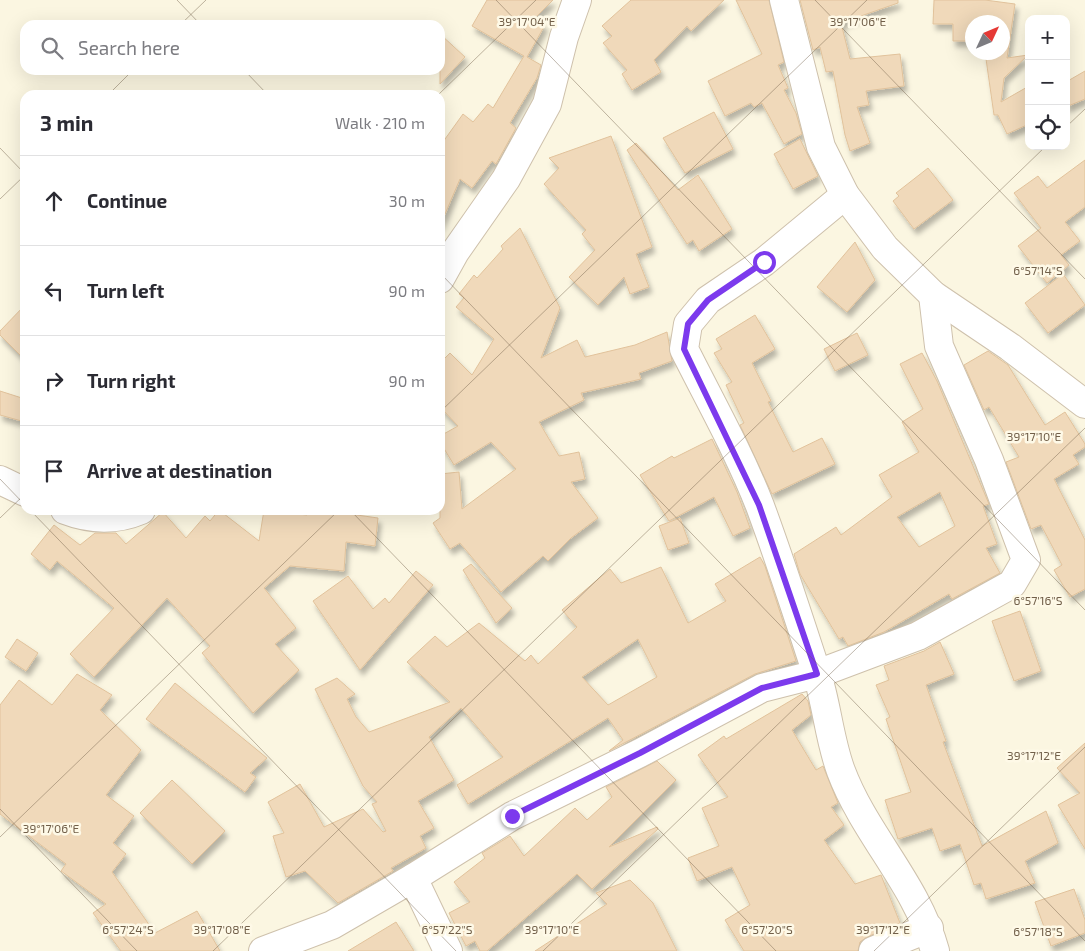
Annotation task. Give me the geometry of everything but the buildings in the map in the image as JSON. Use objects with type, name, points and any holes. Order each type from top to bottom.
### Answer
[{"type":"street","points":[[445,271],[506,179],[547,104],[564,38],[577,0]]},
{"type":"street","points":[[784,0],[821,147],[845,195],[885,248],[933,295],[1010,347],[1085,404]]},
{"type":"street","points":[[845,195],[764,262],[708,300],[688,324],[684,349],[759,505],[817,674],[840,770],[855,803],[878,844],[907,884],[932,940],[873,951]]},
{"type":"street","points":[[263,951],[332,925],[413,878],[512,816],[640,753],[762,688],[817,674],[918,636],[1012,584],[1026,560],[989,460],[939,346],[933,295]]},
{"type":"street","points":[[0,480],[20,490]]},
{"type":"street","points":[[79,515],[107,519],[130,515]]},
{"type":"street","points":[[413,878],[448,951]]},
{"type":"route","points":[[512,816],[640,753],[762,688],[817,674],[759,505],[684,349],[688,324],[708,300],[764,262]]}]
